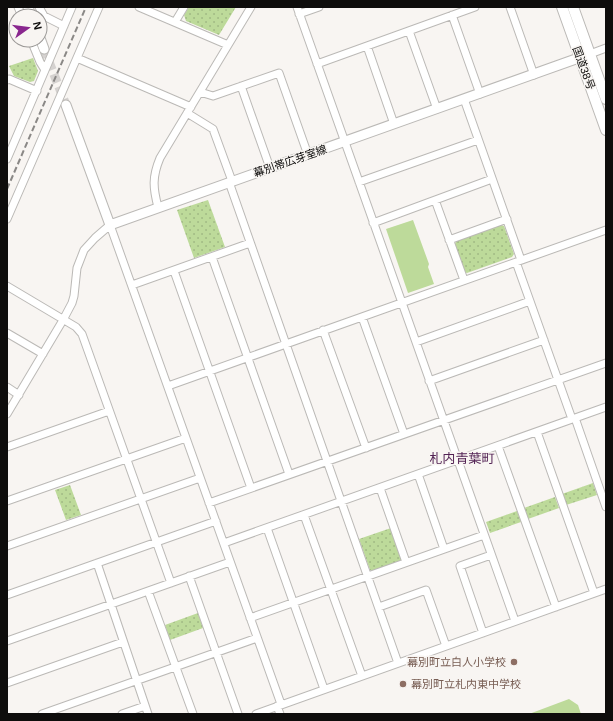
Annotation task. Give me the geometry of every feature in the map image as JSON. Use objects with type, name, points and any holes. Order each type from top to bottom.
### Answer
[{"type":"highway","name":"国道38号","points":[[562,7],[606,99]]},
{"type":"highway","name":"国道38号","points":[[573,7],[606,130]]},
{"type":"main road","name":"幕別帯広芽室線","points":[[110,226],[585,56]]},
{"type":"main road","points":[[66,105],[110,226]]},
{"type":"street","points":[[39,7],[44,16],[64,26]]},
{"type":"street","points":[[7,159],[72,7]]},
{"type":"street","points":[[7,219],[99,7]]},
{"type":"street","points":[[139,7],[228,45]]},
{"type":"street","points":[[175,22],[184,7]]},
{"type":"street","points":[[158,208],[154,190],[156,168],[160,158],[251,7]]},
{"type":"street","points":[[319,7],[298,11],[515,621]]},
{"type":"street","points":[[317,64],[475,7]]},
{"type":"street","points":[[510,7],[534,75]]},
{"type":"street","points":[[452,16],[480,94]]},
{"type":"street","points":[[409,31],[437,109]]},
{"type":"street","points":[[366,46],[394,124]]},
{"type":"street","points":[[34,48],[45,70]]},
{"type":"street","points":[[585,56],[606,48]]},
{"type":"street","points":[[77,58],[189,110],[213,129],[250,243],[398,663]]},
{"type":"street","points":[[200,92],[213,96],[279,73],[308,155]]},
{"type":"street","points":[[8,77],[37,91]]},
{"type":"street","points":[[241,86],[270,168]]},
{"type":"street","points":[[464,99],[507,220],[530,302],[606,506]]},
{"type":"street","points":[[7,139],[14,142]]},
{"type":"street","points":[[359,182],[478,140]]},
{"type":"street","points":[[373,222],[492,179]]},
{"type":"street","points":[[435,200],[464,280]]},
{"type":"street","points":[[450,240],[507,220]]},
{"type":"street","points":[[7,414],[63,320],[74,296],[77,268],[84,250],[95,238],[110,226],[224,543],[279,705],[280,714]]},
{"type":"street","points":[[168,386],[606,230]]},
{"type":"street","points":[[132,285],[250,243]]},
{"type":"street","points":[[212,257],[289,474]]},
{"type":"street","points":[[174,270],[251,488]]},
{"type":"street","points":[[7,286],[76,327],[82,334],[171,583]]},
{"type":"street","points":[[416,342],[530,302]]},
{"type":"street","points":[[362,317],[404,434]]},
{"type":"street","points":[[324,330],[366,448]]},
{"type":"street","points":[[7,333],[43,354]]},
{"type":"street","points":[[430,381],[544,340]]},
{"type":"street","points":[[209,503],[606,363]]},
{"type":"street","points":[[7,387],[19,395]]},
{"type":"street","points":[[224,543],[606,407]]},
{"type":"street","points":[[7,447],[110,412]]},
{"type":"street","points":[[537,432],[594,593]]},
{"type":"street","points":[[7,500],[186,438]]},
{"type":"street","points":[[498,446],[556,607]]},
{"type":"street","points":[[418,474],[444,549]]},
{"type":"street","points":[[7,546],[200,478]]},
{"type":"street","points":[[380,488],[406,562]]},
{"type":"street","points":[[304,515],[362,676]]},
{"type":"street","points":[[7,595],[216,521]]},
{"type":"street","points":[[267,528],[324,689]]},
{"type":"street","points":[[250,618],[484,535]]},
{"type":"street","points":[[483,633],[460,566],[491,555]]},
{"type":"street","points":[[7,641],[230,562]]},
{"type":"street","points":[[97,563],[148,714]]},
{"type":"street","points":[[189,576],[238,714]]},
{"type":"street","points":[[379,607],[426,590],[446,646]]},
{"type":"street","points":[[256,714],[606,590]]},
{"type":"street","points":[[148,591],[193,714]]},
{"type":"street","points":[[42,714],[257,638]]},
{"type":"street","points":[[7,683],[123,642]]},
{"type":"street","points":[[122,714],[145,706]]},
{"type":"green space","points":[[189,7],[236,7],[219,35],[186,21],[184,15]]},
{"type":"green space","points":[[33,58],[38,71],[34,81],[30,82],[14,76],[9,66]]},
{"type":"green space","points":[[208,200],[225,247],[194,258],[177,210]]},
{"type":"green space","points":[[413,220],[429,264],[428,267],[434,284],[408,293],[386,229]]},
{"type":"green space","points":[[501,225],[504,226],[514,254],[512,257],[467,273],[464,272],[455,244],[456,241]]},
{"type":"green space","points":[[593,483],[597,495],[566,505],[562,494]]},
{"type":"green space","points":[[70,485],[81,515],[66,520],[55,490]]},
{"type":"green space","points":[[555,497],[559,508],[528,519],[524,508]]},
{"type":"green space","points":[[517,511],[521,522],[490,533],[486,522]]},
{"type":"green space","points":[[391,528],[402,561],[373,571],[370,570],[359,539]]},
{"type":"green space","points":[[198,613],[203,628],[170,640],[165,625]]},
{"type":"green space","points":[[569,699],[578,705],[581,714],[529,714]]},
{"type":"tunnel","points":[[44,49],[66,105]]},
{"type":"railway","points":[[7,189],[86,7]]},
{"type":"place","name":"幕別町立白人小学校","points":[[514,662]]},
{"type":"place","name":"幕別町立札内東中学校","points":[[403,684]]},
{"type":"district","name":"札内青葉町","points":[[462,458]]}]
